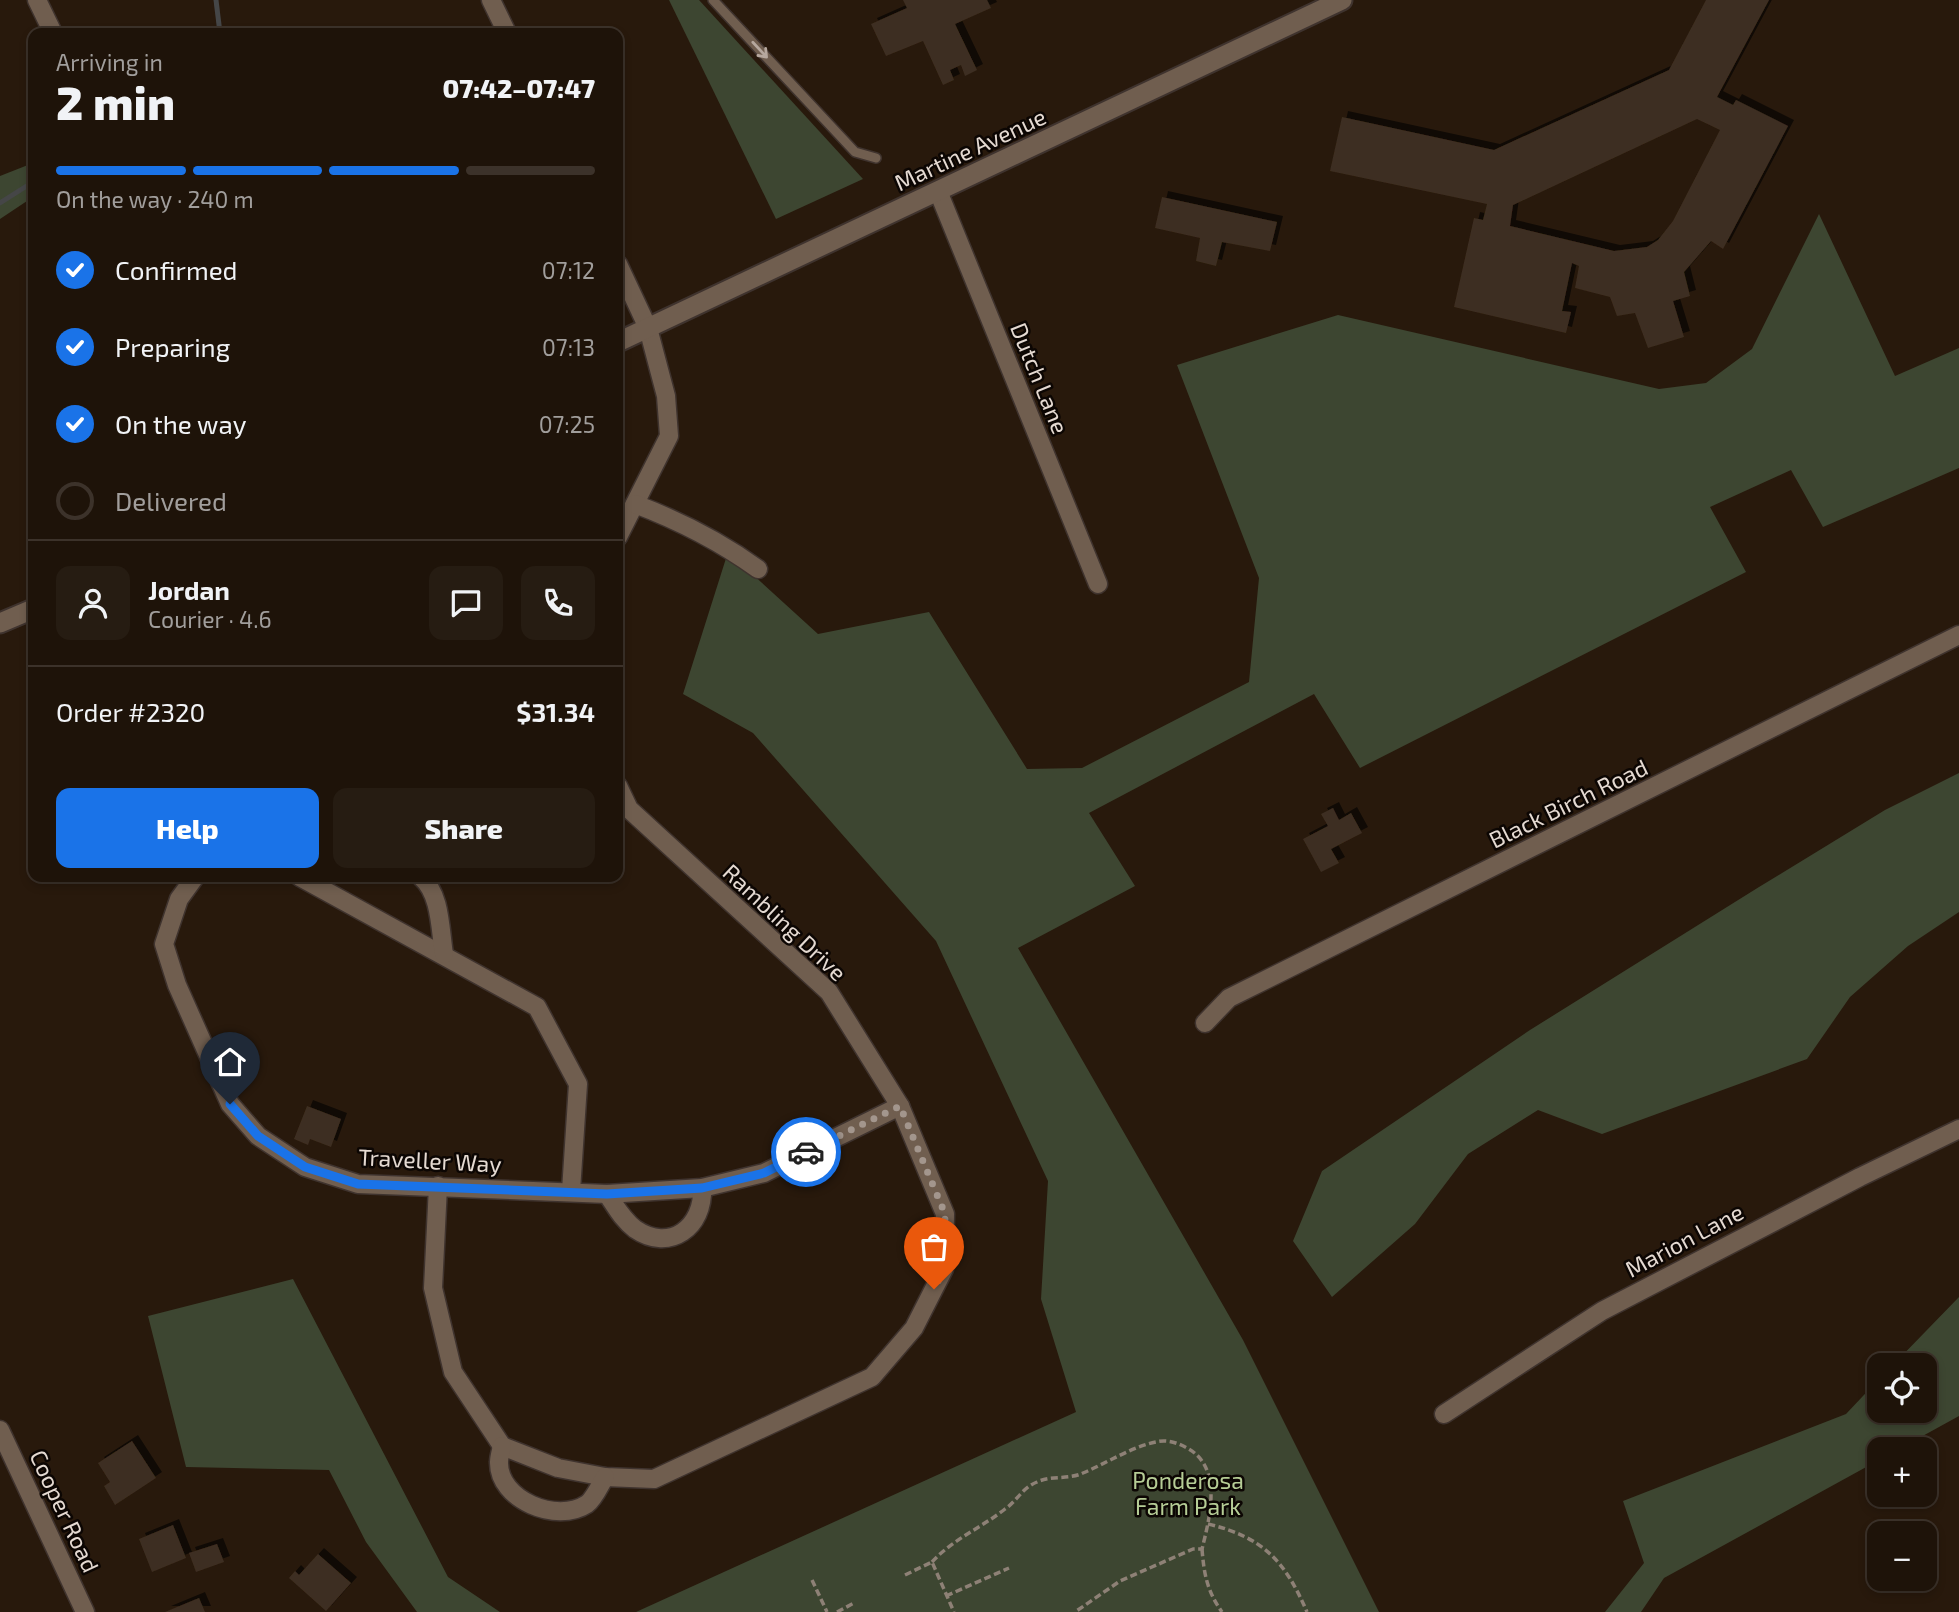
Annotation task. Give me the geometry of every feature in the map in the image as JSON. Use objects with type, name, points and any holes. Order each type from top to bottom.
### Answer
[{"type":"main road","name":"Martine Avenue","points":[[623,340],[938,191],[1319,5],[1342,0]]},
{"type":"main road","points":[[0,623],[28,611]]},
{"type":"street","points":[[37,0],[51,28]]},
{"type":"street","points":[[491,0],[505,28]]},
{"type":"street","name":"Dutch Lane","points":[[938,191],[1098,584]]},
{"type":"street","points":[[623,275],[648,328],[666,396],[669,436],[623,527]]},
{"type":"street","points":[[635,504],[706,533],[758,569]]},
{"type":"street","name":"Black Birch Road","points":[[1205,1023],[1229,998],[1959,635]]},
{"type":"street","name":"Rambling Drive","points":[[502,1446],[558,1468],[605,1478],[654,1479],[872,1377],[914,1328],[944,1269],[945,1214],[900,1106],[829,992],[628,809],[623,798]]},
{"type":"street","name":"Traveller Way","points":[[192,882],[179,900],[164,944],[177,985],[230,1104],[258,1136],[305,1167],[358,1184],[607,1194],[702,1188],[764,1173],[900,1106]]},
{"type":"street","points":[[309,882],[537,1007],[578,1084],[571,1191]]},
{"type":"street","points":[[317,886],[324,882]]},
{"type":"street","points":[[427,882],[435,899],[444,954]]},
{"type":"street","name":"Marion Lane","points":[[1444,1414],[1602,1311],[1860,1177],[1959,1129]]},
{"type":"street","points":[[438,1186],[433,1288],[453,1372],[502,1446],[498,1464],[511,1492],[538,1509],[568,1512],[589,1504],[605,1478]]},
{"type":"street","points":[[607,1194],[623,1219],[638,1231],[657,1237],[674,1237],[698,1218],[703,1202],[702,1188]]},
{"type":"street","name":"Cooper Road","points":[[0,1430],[85,1612]]},
{"type":"lane","points":[[713,0],[855,152],[876,158]]},
{"type":"path","points":[[905,1575],[932,1563],[945,1547],[1007,1508],[1019,1493],[1033,1483],[1051,1476],[1079,1475],[1159,1441],[1177,1443],[1203,1460],[1210,1477],[1208,1524],[1202,1549],[1204,1579],[1222,1612]]},
{"type":"path","points":[[1208,1524],[1235,1530],[1259,1542],[1295,1585],[1307,1612]]},
{"type":"path","points":[[1075,1612],[1120,1581],[1193,1549],[1202,1549]]},
{"type":"path","points":[[932,1563],[954,1612]]},
{"type":"path","points":[[946,1596],[1009,1568]]},
{"type":"path","points":[[812,1580],[827,1612]]},
{"type":"path","points":[[837,1612],[854,1603]]},
{"type":"green space","points":[[669,0],[699,0],[863,179],[776,219]]},
{"type":"green space","points":[[28,165],[28,200],[0,219],[0,176]]},
{"type":"green space","name":"Ponderosa Farm Park","points":[[1819,214],[1895,376],[1959,348],[1959,468],[1823,527],[1791,470],[1710,507],[1746,572],[1360,768],[1314,694],[1089,813],[1135,886],[1018,948],[1243,1340],[1379,1612],[636,1612],[1076,1412],[1041,1299],[1048,1181],[936,941],[753,733],[683,694],[728,552],[818,634],[929,612],[1027,769],[1082,768],[1249,682],[1259,578],[1177,365],[1338,315],[1659,389],[1706,383],[1752,349]]},
{"type":"green space","points":[[1959,773],[1959,912],[1908,946],[1850,997],[1807,1059],[1602,1134],[1538,1110],[1468,1154],[1415,1224],[1332,1297],[1293,1241],[1322,1171],[1530,1030],[1885,810]]},
{"type":"green space","points":[[293,1279],[448,1577],[500,1612],[417,1612],[366,1542],[329,1470],[186,1467],[148,1316]]},
{"type":"green space","points":[[1959,1297],[1959,1416],[1921,1437],[1867,1437],[1867,1467],[1664,1578],[1641,1612],[1605,1612],[1644,1563],[1623,1501],[1846,1414],[1867,1392],[1867,1423],[1937,1423],[1937,1353],[1905,1353]]},
{"type":"building","points":[[903,0],[987,0],[991,8],[955,24],[977,70],[965,76],[961,65],[950,70],[954,80],[943,85],[923,41],[886,56],[871,24],[907,8]]},
{"type":"building","points":[[1706,0],[1769,0],[1717,97],[1733,105],[1736,100],[1788,126],[1723,249],[1711,241],[1684,272],[1690,296],[1673,301],[1684,337],[1648,348],[1635,313],[1617,316],[1610,297],[1575,288],[1579,266],[1572,263],[1562,311],[1571,312],[1566,333],[1454,307],[1474,218],[1483,220],[1487,204],[1330,171],[1342,117],[1494,150],[1669,70]],"holes":[[[1697,119],[1720,130],[1673,221],[1658,240],[1647,247],[1614,251],[1510,226],[1513,205]]]},
{"type":"building","points":[[1162,197],[1277,222],[1270,251],[1222,242],[1216,266],[1196,261],[1200,238],[1155,228]]},
{"type":"building","points":[[1333,808],[1339,820],[1351,813],[1362,833],[1331,849],[1339,863],[1321,872],[1303,839],[1328,826],[1321,814]]},
{"type":"building","points":[[307,1106],[341,1119],[331,1147],[310,1139],[308,1145],[294,1139]]},
{"type":"building","points":[[132,1441],[156,1478],[115,1505],[104,1486],[110,1482],[98,1463]]},
{"type":"building","points":[[173,1525],[186,1558],[152,1572],[139,1539]]},
{"type":"building","points":[[217,1544],[224,1562],[196,1572],[189,1553]]},
{"type":"building","points":[[318,1554],[351,1583],[326,1611],[289,1578],[295,1571],[299,1575]]},
{"type":"building","points":[[199,1598],[205,1612],[165,1612]]},
{"type":"waterway","points":[[216,0],[219,28]]},
{"type":"waterway","points":[[0,203],[28,185]]},
{"type":"way so far","points":[[806,1152],[900,1106],[945,1214],[944,1269],[934,1289]]},
{"type":"route","points":[[230,1104],[258,1136],[305,1167],[358,1184],[607,1194],[702,1188],[764,1173],[806,1152]]}]
